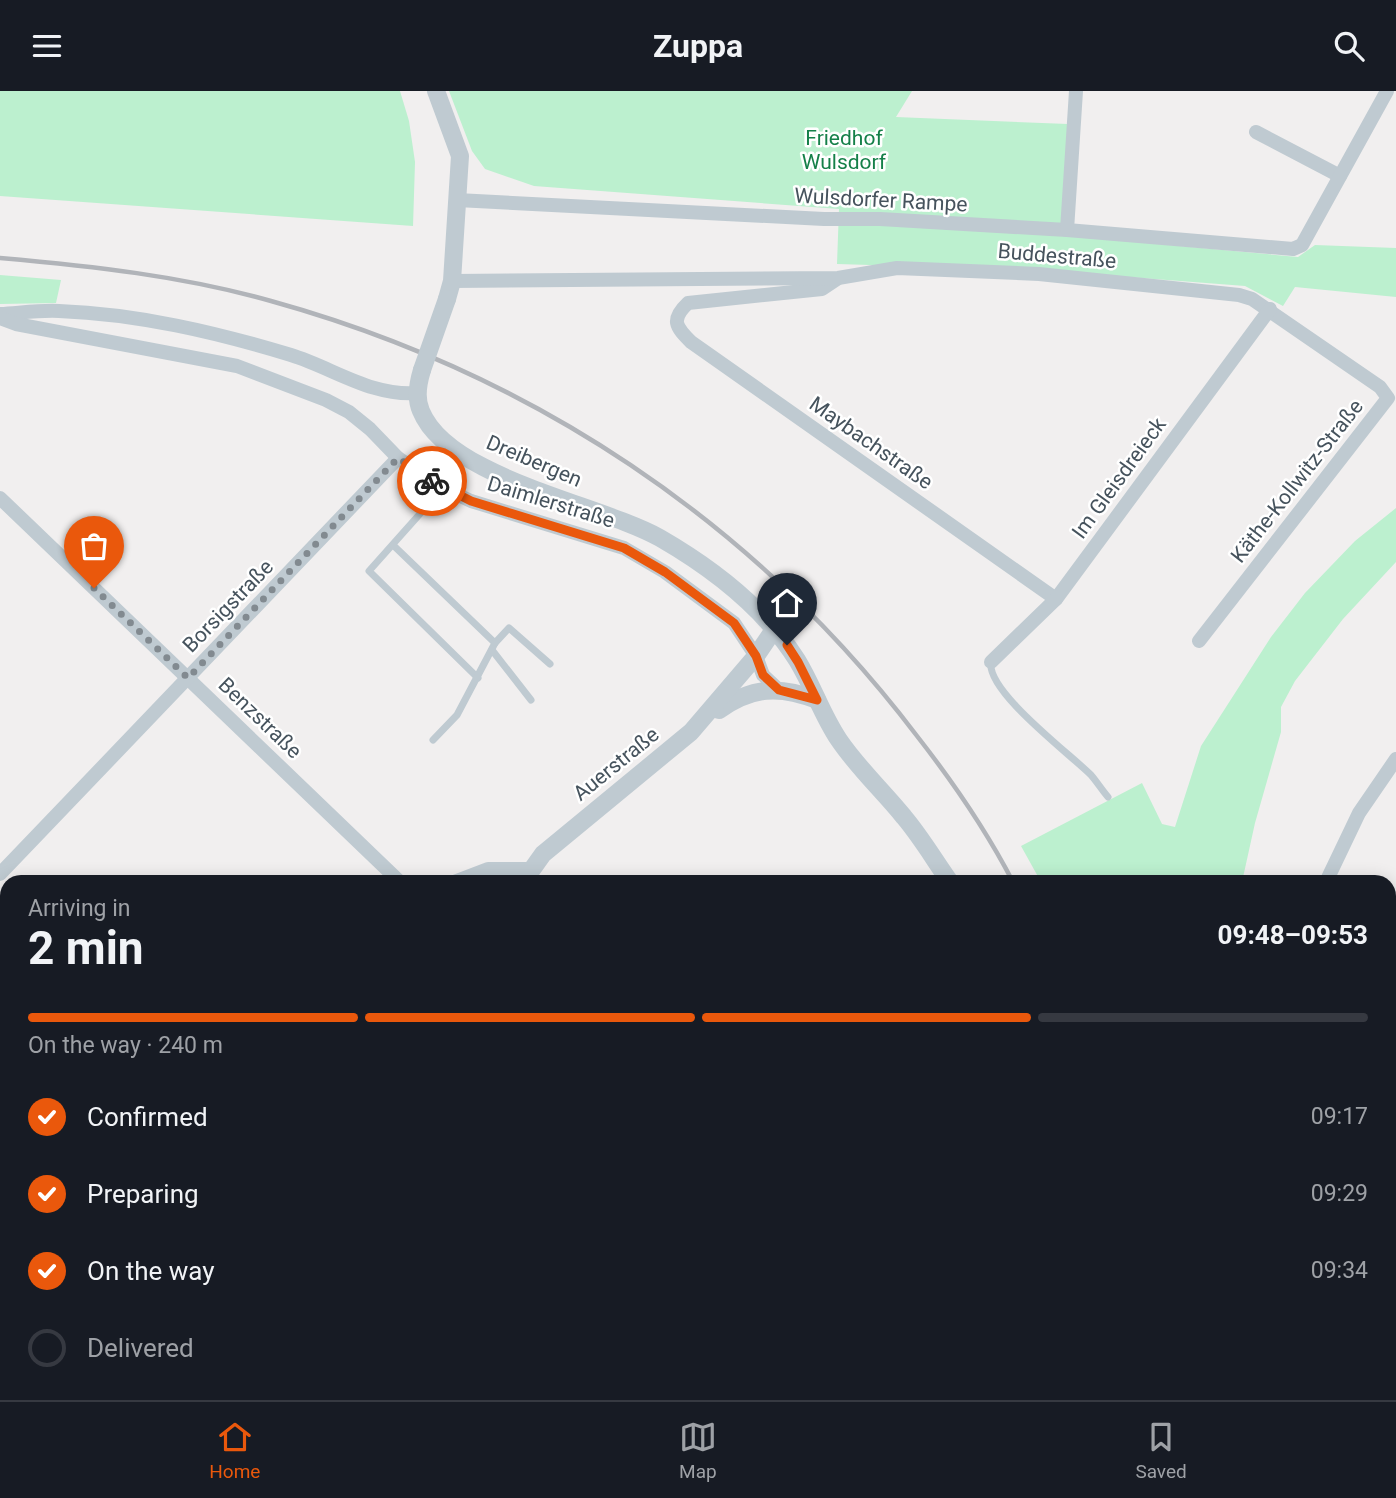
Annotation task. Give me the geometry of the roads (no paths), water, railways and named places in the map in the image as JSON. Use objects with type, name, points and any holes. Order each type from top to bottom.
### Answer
[{"type":"street","name":"Dreibergen","points":[[436,91],[460,156],[452,281],[422,370],[418,393],[418,403],[428,424],[460,455],[506,478],[658,537],[719,577],[775,628]]},
{"type":"street","points":[[1067,230],[1076,91]]},
{"type":"street","points":[[1256,132],[1340,176],[1387,91]]},
{"type":"street","name":"Wulsdorfer Rampe","points":[[457,200],[1067,230],[1293,249],[1302,245],[1340,176]]},
{"type":"street","name":"Buddestraße","points":[[452,281],[838,278],[897,268],[1039,274],[1239,295],[1269,309]]},
{"type":"street","name":"Buddestraße","points":[[678,312],[688,303],[822,289],[838,278]]},
{"type":"street","name":"Im Gleisdreieck","points":[[991,662],[1056,599],[1269,309]]},
{"type":"street","name":"Käthe-Kollwitz-Straße","points":[[1199,641],[1388,398],[1380,387],[1269,309]]},
{"type":"street","name":"Daimlerstraße","points":[[0,316],[58,311],[182,325],[294,356],[380,390],[399,394],[418,393]]},
{"type":"street","name":"Maybachstraße","points":[[678,312],[679,330],[691,342],[1056,599]]},
{"type":"street","name":"Daimlerstraße","points":[[0,316],[16,324],[237,366],[326,400],[349,412],[398,458],[443,488],[471,501],[624,548],[665,572],[734,623],[756,656],[763,675],[779,690]]},
{"type":"street","name":"Borsigstraße","points":[[0,874],[398,458]]},
{"type":"street","name":"Benzstraße","points":[[0,498],[393,875]]},
{"type":"street","points":[[775,628],[798,662],[839,739],[906,819],[945,875]]},
{"type":"street","name":"Auerstraße","points":[[527,875],[559,840],[691,732],[756,656],[775,628]]},
{"type":"street","points":[[691,732],[734,699],[753,691],[779,690],[817,700]]},
{"type":"street","points":[[1329,875],[1359,813],[1396,759]]},
{"type":"street","name":"Auerstraße","points":[[472,875],[488,869],[521,875]]},
{"type":"lane","points":[[443,488],[369,571],[478,678]]},
{"type":"lane","points":[[393,545],[493,647],[531,700]]},
{"type":"lane","points":[[433,740],[457,715],[493,647],[509,628],[550,664]]},
{"type":"lane","points":[[991,662],[991,672],[997,684],[1028,718],[1089,773],[1108,797]]},
{"type":"railway","points":[[0,258],[171,279],[271,301],[367,332],[459,369],[547,414],[630,465],[710,523],[784,587],[853,659],[917,736],[980,825],[1009,875]]},
{"type":"park label","name":"Friedhof Wulsdorf","points":[[844,150]]}]
